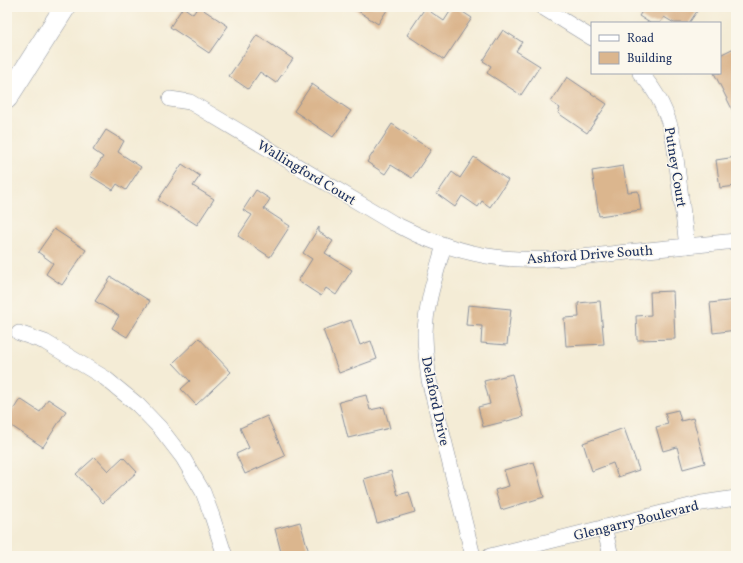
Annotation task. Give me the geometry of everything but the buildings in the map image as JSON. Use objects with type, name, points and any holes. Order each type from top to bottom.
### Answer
[{"type":"main road","points":[[7,98],[64,7]]},
{"type":"street","points":[[542,7],[591,37]]},
{"type":"street","name":"Putney Court","points":[[641,74],[648,81],[664,108],[672,131],[687,246]]},
{"type":"street","name":"Wallingford Court","points":[[170,99],[190,102],[393,223],[420,236],[444,245]]},
{"type":"street","name":"Ashford Drive South","points":[[444,245],[463,251],[488,256],[536,260],[736,241]]},
{"type":"street","name":"Delaford Drive","points":[[444,245],[428,307],[425,333],[426,358],[429,380],[473,556]]},
{"type":"street","points":[[19,333],[45,342],[105,378],[138,404],[160,428],[183,458],[202,492],[212,516],[225,556]]},
{"type":"street","name":"Glengarry Boulevard","points":[[490,556],[702,503],[736,498]]},
{"type":"street","points":[[604,527],[612,556]]}]
